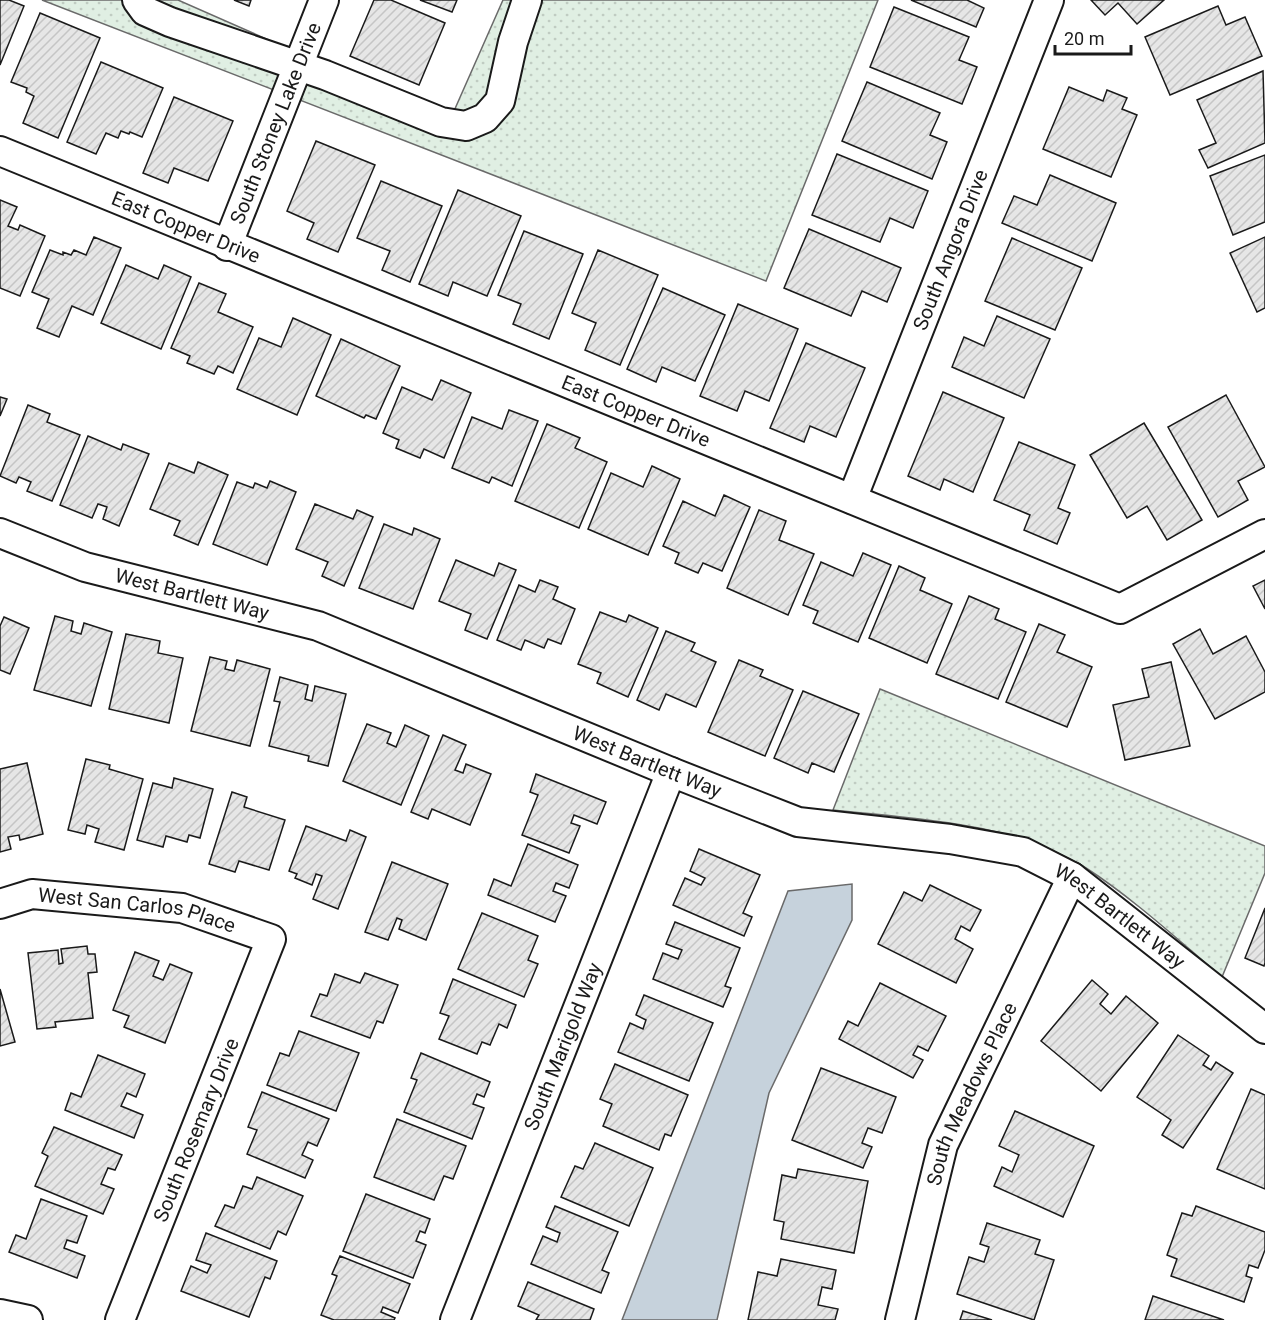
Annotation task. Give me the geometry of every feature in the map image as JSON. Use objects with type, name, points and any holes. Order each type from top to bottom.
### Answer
[{"type":"street","points":[[137,0],[145,11],[170,22],[325,75],[441,122],[466,126],[485,118],[500,101],[513,42],[527,0]]},
{"type":"street","name":"South Stoney Lake Drive","points":[[227,246],[324,0]]},
{"type":"street","name":"South Angora Drive","points":[[852,499],[1049,0]]},
{"type":"street","name":"East Copper Drive","points":[[0,152],[1120,609],[1265,534]]},
{"type":"street","name":"West Bartlett Way","points":[[0,533],[85,567],[318,626],[670,772],[798,822],[950,838],[1023,852],[1072,877],[1265,1029]]},
{"type":"street","name":"South Marigold Way","points":[[455,1320],[670,772]]},
{"type":"street","name":"South Meadows Place","points":[[900,1320],[943,1145],[1072,877]]},
{"type":"street","name":"West San Carlos Place","points":[[0,904],[32,894],[182,908],[271,939]]},
{"type":"street","name":"South Rosemary Drive","points":[[120,1320],[271,939]]},
{"type":"street","points":[[0,1314],[28,1320]]},
{"type":"green space","points":[[42,0],[178,0],[450,120],[503,0],[878,0],[766,281]]},
{"type":"green space","points":[[880,689],[1265,846],[1265,873],[1222,977],[1121,893],[1086,868],[1058,853],[1027,841],[963,825],[833,810]]},
{"type":"shaded area","points":[[852,884],[852,920],[769,1093],[717,1320],[622,1320],[788,891]]},
{"type":"building","points":[[0,0],[9,0],[24,6],[0,65]]},
{"type":"building","points":[[234,0],[251,0],[249,6]]},
{"type":"building","points":[[374,0],[391,0],[445,23],[419,85],[350,56]]},
{"type":"building","points":[[420,0],[457,0],[452,12]]},
{"type":"building","points":[[911,0],[967,0],[984,8],[976,27]]},
{"type":"building","points":[[1091,0],[1164,0],[1137,24],[1118,3],[1105,15]]},
{"type":"building","points":[[1218,6],[1226,25],[1245,17],[1262,56],[1170,95],[1145,37]]},
{"type":"building","points":[[894,7],[969,37],[959,60],[977,67],[962,104],[870,67]]},
{"type":"building","points":[[40,13],[100,38],[58,138],[23,123],[34,96],[26,92],[27,88],[11,82]]},
{"type":"building","points":[[101,62],[163,88],[142,137],[121,131],[118,138],[106,133],[96,154],[67,142]]},
{"type":"building","points":[[1263,71],[1265,143],[1208,168],[1199,150],[1216,143],[1197,100]]},
{"type":"building","points":[[867,82],[940,113],[930,135],[947,142],[932,179],[842,141]]},
{"type":"building","points":[[1069,87],[1103,101],[1107,90],[1127,98],[1122,109],[1137,115],[1111,177],[1043,149]]},
{"type":"building","points":[[174,97],[233,121],[208,181],[174,168],[168,183],[143,173]]},
{"type":"building","points":[[316,141],[375,165],[338,252],[307,239],[314,223],[287,211]]},
{"type":"building","points":[[837,154],[928,191],[913,228],[890,218],[880,242],[812,215]]},
{"type":"building","points":[[1265,155],[1265,222],[1233,235],[1210,176]]},
{"type":"building","points":[[1050,175],[1116,203],[1092,261],[1002,223],[1014,196],[1037,205]]},
{"type":"building","points":[[381,181],[442,206],[410,282],[382,270],[390,251],[357,238]]},
{"type":"building","points":[[458,190],[521,216],[487,296],[453,282],[448,296],[419,284]]},
{"type":"building","points":[[0,200],[17,207],[8,226],[18,230],[20,225],[45,236],[20,296],[0,288]]},
{"type":"building","points":[[809,229],[901,268],[887,302],[862,291],[851,316],[784,288]]},
{"type":"building","points":[[524,231],[583,254],[549,339],[513,324],[521,304],[498,295]]},
{"type":"building","points":[[94,237],[121,248],[93,315],[72,306],[59,337],[37,328],[49,299],[32,292],[50,250],[63,255],[63,252],[71,255],[74,250],[86,255]]},
{"type":"building","points":[[1265,237],[1265,308],[1257,312],[1230,253]]},
{"type":"building","points":[[1012,238],[1082,268],[1055,330],[985,301]]},
{"type":"building","points":[[598,250],[658,275],[620,365],[585,350],[596,323],[572,313]]},
{"type":"building","points":[[126,265],[158,279],[164,265],[191,277],[161,349],[101,323]]},
{"type":"building","points":[[199,283],[226,294],[218,312],[253,327],[233,373],[218,366],[214,374],[187,363],[190,356],[171,348]]},
{"type":"building","points":[[663,288],[725,315],[695,381],[662,367],[656,382],[627,369]]},
{"type":"building","points":[[738,304],[798,329],[769,401],[745,391],[737,411],[700,396]]},
{"type":"building","points":[[997,316],[1050,339],[1024,398],[952,367],[964,337],[984,346]]},
{"type":"building","points":[[293,318],[331,335],[297,415],[237,389],[259,338],[281,347]]},
{"type":"building","points":[[341,339],[400,366],[376,419],[366,415],[364,418],[316,396]]},
{"type":"building","points":[[806,343],[865,368],[836,437],[810,426],[804,442],[770,428]]},
{"type":"building","points":[[441,380],[471,393],[444,458],[424,449],[420,458],[396,448],[399,440],[383,433],[402,387],[432,400]]},
{"type":"building","points":[[943,392],[1004,418],[973,492],[944,479],[940,490],[908,476]]},
{"type":"building","points":[[1226,395],[1265,467],[1238,481],[1248,500],[1218,517],[1168,427]]},
{"type":"building","points":[[0,397],[7,399],[0,416]]},
{"type":"building","points":[[28,405],[50,414],[47,422],[80,435],[52,501],[27,491],[31,482],[19,477],[16,483],[0,476]]},
{"type":"building","points":[[509,410],[538,421],[512,486],[492,477],[489,483],[452,468],[472,417],[502,429]]},
{"type":"building","points":[[1144,423],[1202,520],[1167,540],[1147,506],[1127,518],[1090,455]]},
{"type":"building","points":[[547,424],[580,438],[575,448],[607,462],[579,528],[515,501]]},
{"type":"building","points":[[88,436],[121,450],[123,444],[149,454],[119,526],[103,519],[107,507],[98,504],[92,518],[60,505]]},
{"type":"building","points":[[1019,442],[1075,465],[1058,508],[1070,513],[1057,544],[1024,530],[1030,515],[994,500]]},
{"type":"building","points":[[198,462],[228,475],[198,545],[174,535],[180,521],[150,509],[169,463],[194,473]]},
{"type":"building","points":[[652,466],[680,479],[648,555],[588,529],[611,473],[643,487]]},
{"type":"building","points":[[270,481],[296,492],[267,565],[213,544],[237,482],[253,488],[255,483],[267,488]]},
{"type":"building","points":[[724,495],[750,507],[722,571],[703,563],[698,573],[675,563],[679,553],[663,546],[683,501],[715,516]]},
{"type":"building","points":[[315,504],[353,519],[357,510],[373,517],[344,586],[322,576],[328,562],[296,549]]},
{"type":"building","points":[[759,510],[786,521],[779,540],[814,554],[788,615],[727,588]]},
{"type":"building","points":[[384,524],[412,535],[414,528],[440,539],[413,609],[359,588]]},
{"type":"building","points":[[863,553],[891,565],[858,642],[813,623],[818,611],[803,605],[821,562],[853,576]]},
{"type":"building","points":[[456,560],[494,576],[499,563],[516,570],[487,639],[465,630],[471,614],[439,601]]},
{"type":"building","points":[[899,566],[925,578],[920,590],[952,604],[927,663],[869,638]]},
{"type":"building","points":[[540,580],[558,587],[553,599],[575,609],[561,644],[548,639],[544,648],[525,640],[521,650],[497,640],[519,585],[535,592]]},
{"type":"building","points":[[1265,580],[1265,609],[1253,586]]},
{"type":"building","points":[[969,596],[999,609],[995,619],[1026,632],[998,699],[936,674]]},
{"type":"building","points":[[600,612],[626,622],[629,615],[658,628],[628,697],[597,683],[601,673],[578,664]]},
{"type":"building","points":[[55,616],[73,621],[71,631],[81,634],[84,623],[112,632],[91,706],[34,690]]},
{"type":"building","points":[[4,617],[29,628],[10,674],[0,670],[0,626]]},
{"type":"building","points":[[1039,624],[1065,635],[1057,652],[1092,667],[1067,727],[1006,702]]},
{"type":"building","points":[[1200,629],[1213,654],[1246,636],[1265,672],[1265,692],[1215,719],[1173,644]]},
{"type":"building","points":[[666,631],[695,643],[691,651],[716,662],[696,707],[666,694],[659,710],[637,700]]},
{"type":"building","points":[[126,634],[160,641],[158,653],[183,658],[169,723],[109,709]]},
{"type":"building","points":[[210,657],[227,661],[225,669],[234,671],[237,660],[270,669],[250,746],[191,731]]},
{"type":"building","points":[[739,660],[763,670],[760,676],[793,690],[765,756],[708,732]]},
{"type":"building","points":[[1171,662],[1190,746],[1125,760],[1113,705],[1149,697],[1142,669]]},
{"type":"building","points":[[280,677],[308,685],[305,699],[312,701],[315,686],[346,694],[328,766],[308,761],[309,756],[269,746],[280,702],[274,701]]},
{"type":"building","points":[[803,691],[859,714],[834,772],[812,763],[808,773],[774,758]]},
{"type":"building","points":[[367,724],[391,733],[387,743],[396,747],[405,725],[429,736],[401,805],[343,781]]},
{"type":"building","points":[[443,735],[466,745],[455,770],[463,773],[466,764],[491,774],[470,825],[432,809],[428,819],[411,812]]},
{"type":"building","points":[[86,759],[110,765],[109,769],[143,779],[124,850],[95,842],[99,829],[87,825],[85,834],[68,830]]},
{"type":"building","points":[[27,763],[43,834],[20,840],[19,835],[8,837],[11,849],[0,852],[0,769]]},
{"type":"building","points":[[536,774],[606,802],[597,824],[574,815],[571,823],[580,826],[569,853],[522,835],[538,795],[530,792]]},
{"type":"building","points":[[174,778],[213,789],[200,838],[189,835],[187,842],[166,836],[163,847],[137,840],[153,783],[172,788]]},
{"type":"building","points":[[232,792],[247,797],[244,807],[285,820],[269,870],[239,861],[235,872],[209,864]]},
{"type":"building","points":[[306,826],[346,841],[350,830],[366,837],[338,909],[313,899],[322,876],[316,874],[312,885],[295,878],[297,874],[289,871]]},
{"type":"building","points":[[528,844],[578,865],[569,888],[556,883],[553,891],[566,896],[555,922],[488,895],[494,879],[511,886]]},
{"type":"building","points":[[699,849],[760,875],[743,913],[752,917],[744,936],[673,905],[685,878],[701,885],[705,878],[690,871]]},
{"type":"building","points":[[392,862],[448,884],[426,940],[399,929],[402,920],[397,918],[388,940],[365,932]]},
{"type":"building","points":[[930,885],[981,910],[970,931],[961,926],[955,939],[973,949],[956,983],[878,944],[904,892],[922,901]]},
{"type":"building","points":[[1265,908],[1265,963],[1264,966],[1245,958]]},
{"type":"building","points":[[482,913],[538,936],[528,960],[538,964],[524,997],[458,969]]},
{"type":"building","points":[[675,922],[740,948],[725,986],[731,988],[723,1007],[653,979],[663,953],[678,959],[682,950],[666,944]]},
{"type":"building","points":[[87,946],[88,954],[95,954],[97,972],[88,973],[93,1018],[55,1022],[56,1027],[37,1029],[28,953],[58,950],[59,964],[63,963],[61,949]]},
{"type":"building","points":[[135,952],[159,961],[153,976],[163,980],[170,964],[192,973],[165,1043],[124,1027],[129,1016],[113,1010]]},
{"type":"building","points":[[365,973],[398,985],[383,1023],[377,1021],[370,1038],[311,1016],[320,994],[327,996],[335,974],[360,983]]},
{"type":"building","points":[[453,979],[516,1005],[507,1028],[499,1024],[490,1045],[482,1042],[477,1054],[439,1039],[449,1016],[440,1013]]},
{"type":"building","points":[[1092,980],[1108,994],[1100,1004],[1111,1014],[1126,996],[1158,1023],[1101,1091],[1041,1041]]},
{"type":"building","points":[[880,983],[946,1016],[928,1051],[918,1046],[913,1055],[923,1060],[913,1078],[839,1039],[848,1021],[858,1026]]},
{"type":"building","points":[[0,989],[15,1042],[0,1046]]},
{"type":"building","points":[[644,995],[713,1023],[689,1081],[618,1052],[630,1023],[643,1029],[646,1020],[636,1015]]},
{"type":"building","points":[[299,1031],[359,1053],[336,1111],[267,1085],[280,1053],[289,1056]]},
{"type":"building","points":[[1178,1035],[1209,1056],[1203,1065],[1211,1070],[1216,1062],[1233,1073],[1183,1148],[1162,1135],[1171,1120],[1137,1097]]},
{"type":"building","points":[[421,1053],[490,1082],[484,1097],[477,1094],[473,1104],[484,1108],[472,1139],[404,1112],[417,1080],[411,1078]]},
{"type":"building","points":[[98,1055],[145,1074],[136,1097],[127,1093],[121,1106],[143,1115],[134,1138],[65,1110],[71,1093],[81,1097]]},
{"type":"building","points":[[615,1064],[688,1095],[671,1136],[665,1134],[659,1150],[603,1126],[612,1104],[600,1099]]},
{"type":"building","points":[[821,1068],[896,1097],[882,1133],[868,1128],[862,1143],[872,1147],[863,1168],[792,1140]]},
{"type":"building","points":[[1251,1089],[1265,1095],[1265,1189],[1217,1169]]},
{"type":"building","points":[[262,1092],[329,1119],[317,1146],[308,1142],[302,1155],[313,1160],[305,1178],[247,1154],[257,1130],[248,1127]]},
{"type":"building","points":[[1015,1111],[1094,1146],[1063,1217],[994,1186],[1002,1167],[1012,1172],[1019,1155],[999,1146]]},
{"type":"building","points":[[397,1119],[466,1146],[453,1179],[444,1176],[434,1200],[374,1177]]},
{"type":"building","points":[[54,1127],[122,1155],[115,1170],[108,1168],[101,1184],[114,1189],[103,1214],[35,1186],[48,1156],[42,1153]]},
{"type":"building","points":[[595,1143],[653,1168],[629,1226],[561,1197],[575,1166],[583,1169]]},
{"type":"building","points":[[798,1169],[868,1181],[854,1253],[781,1239],[784,1222],[774,1220],[782,1175],[796,1178]]},
{"type":"building","points":[[257,1177],[303,1196],[286,1235],[278,1231],[270,1249],[215,1226],[225,1205],[234,1208],[243,1186],[252,1189]]},
{"type":"building","points":[[366,1194],[430,1219],[425,1233],[420,1231],[416,1241],[426,1245],[413,1278],[343,1251]]},
{"type":"building","points":[[41,1199],[87,1216],[77,1243],[67,1240],[64,1248],[85,1256],[77,1278],[9,1252],[16,1235],[26,1239]]},
{"type":"building","points":[[555,1206],[618,1232],[602,1270],[609,1273],[601,1293],[531,1264],[543,1236],[557,1242],[560,1233],[546,1227]]},
{"type":"building","points":[[1196,1206],[1265,1232],[1265,1250],[1258,1268],[1249,1265],[1246,1276],[1252,1278],[1244,1302],[1171,1276],[1177,1259],[1167,1255],[1182,1213],[1192,1216]]},
{"type":"building","points":[[987,1223],[1040,1240],[1035,1254],[1054,1260],[1034,1320],[957,1294],[969,1257],[984,1262],[989,1247],[980,1244]]},
{"type":"building","points":[[206,1233],[277,1261],[270,1279],[265,1277],[249,1317],[181,1291],[191,1266],[207,1273],[211,1265],[196,1260]]},
{"type":"building","points":[[340,1256],[410,1284],[398,1313],[383,1307],[381,1312],[395,1318],[394,1320],[334,1320],[321,1315],[337,1276],[332,1274]]},
{"type":"building","points":[[781,1259],[836,1270],[832,1289],[822,1287],[818,1305],[838,1309],[835,1320],[748,1320],[758,1272],[777,1276]]},
{"type":"building","points":[[528,1282],[594,1309],[590,1320],[536,1320],[539,1315],[518,1306]]},
{"type":"building","points":[[1153,1296],[1224,1320],[1145,1320]]},
{"type":"building","points":[[963,1311],[992,1320],[960,1320]]}]
